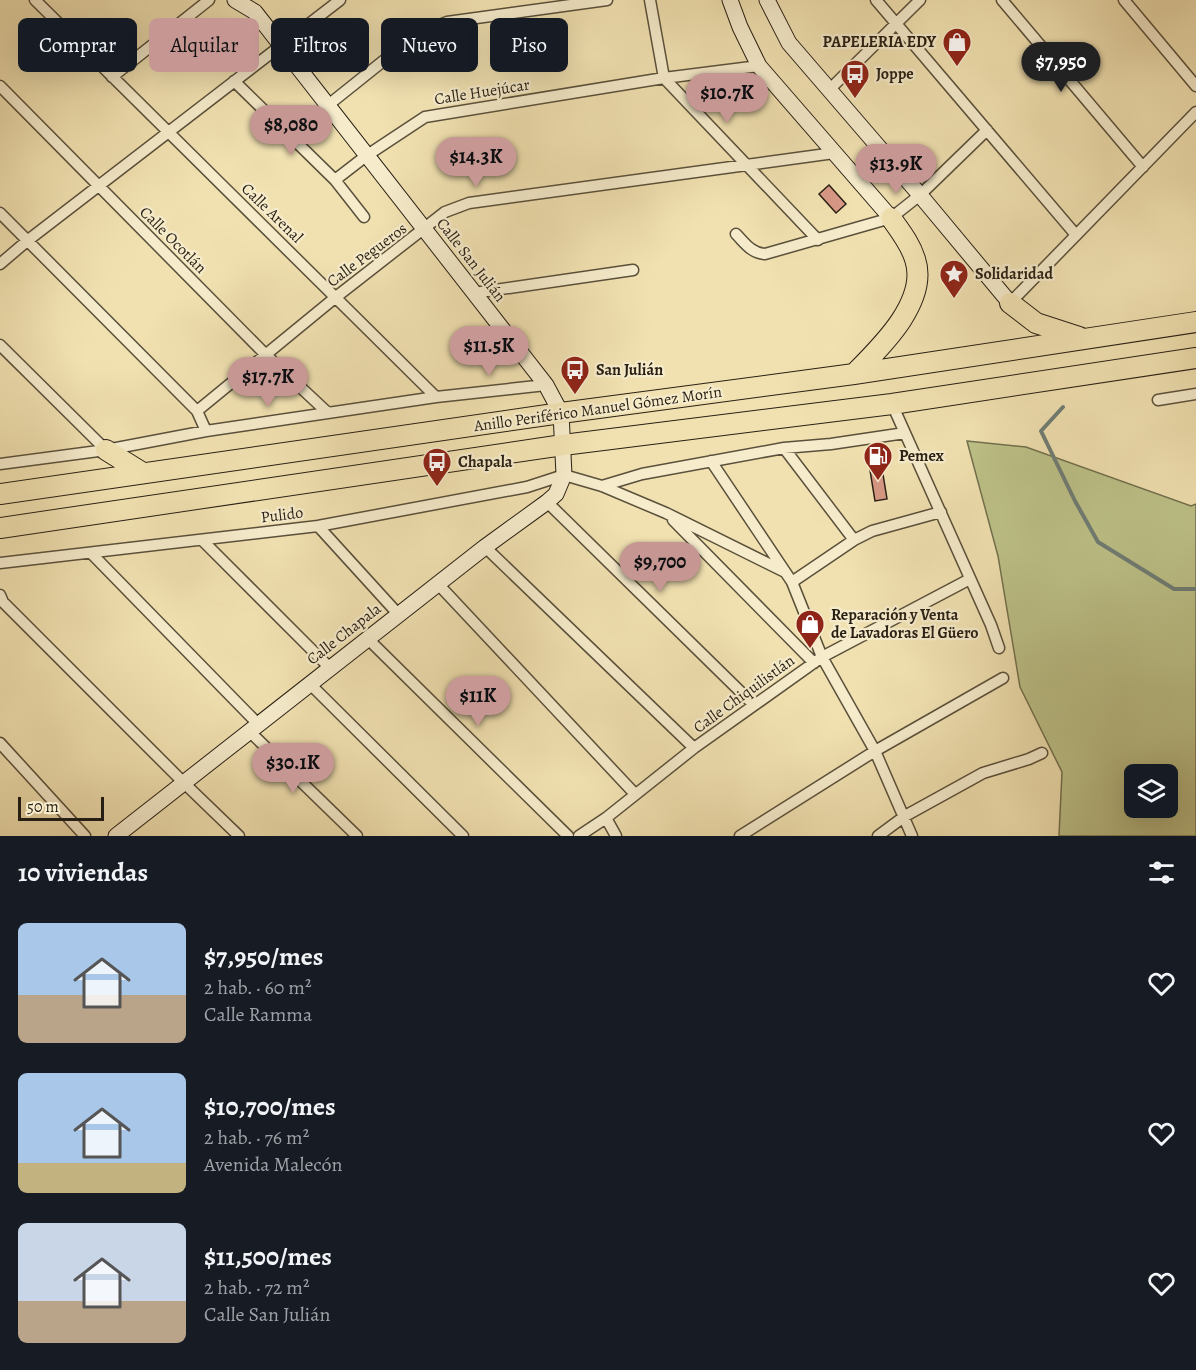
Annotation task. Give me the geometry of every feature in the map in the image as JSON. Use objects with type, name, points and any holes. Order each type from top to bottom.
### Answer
[{"type":"highway","points":[[854,374],[879,348],[912,301],[917,280],[916,260],[907,241],[891,218]]},
{"type":"highway","points":[[1010,303],[1036,323],[1082,338]]},
{"type":"highway","name":"Anillo Periférico Manuel Gómez Morín","points":[[0,494],[561,413],[854,374],[1196,322]]},
{"type":"highway","name":"Anillo Periférico Manuel Gómez Morín","points":[[0,528],[563,445],[892,404],[1196,358]]},
{"type":"highway","points":[[106,450],[143,473]]},
{"type":"street","name":"Calle Arenal","points":[[35,0],[436,397]]},
{"type":"street","points":[[112,77],[208,0]]},
{"type":"street","name":"Calle San Julián","points":[[235,0],[258,6],[271,29]]},
{"type":"street","points":[[316,18],[340,0]]},
{"type":"street","points":[[327,106],[417,34],[431,27],[447,22],[607,0]]},
{"type":"street","points":[[650,0],[664,78],[818,240]]},
{"type":"street","points":[[730,0],[759,66],[891,218]]},
{"type":"street","points":[[766,0],[789,43],[1010,303],[1196,112]]},
{"type":"street","points":[[876,0],[1076,235]]},
{"type":"street","points":[[830,90],[920,0]]},
{"type":"street","points":[[1002,0],[1143,167]]},
{"type":"street","points":[[1124,0],[1196,86]]},
{"type":"street","points":[[0,264],[271,52]]},
{"type":"street","name":"Calle Huejúcar","points":[[335,180],[366,156],[425,117],[664,78],[759,66]]},
{"type":"street","name":"Calle San Julián","points":[[301,72],[546,385],[561,413],[563,445]]},
{"type":"street","points":[[234,81],[335,180],[364,217]]},
{"type":"street","name":"Calle Ocotlán","points":[[0,86],[266,355],[328,413]]},
{"type":"street","points":[[736,234],[757,254],[765,254],[891,218],[920,195],[987,130]]},
{"type":"street","name":"Calle Pegueros","points":[[197,411],[336,297],[446,212],[469,203],[834,153]]},
{"type":"street","points":[[0,213],[197,411],[206,431]]},
{"type":"street","points":[[474,293],[633,270]]},
{"type":"street","points":[[0,345],[106,450]]},
{"type":"street","points":[[0,464],[106,450],[206,431],[436,397],[546,385]]},
{"type":"street","points":[[1158,400],[1196,394]]},
{"type":"street","points":[[892,404],[999,648]]},
{"type":"street","points":[[602,486],[642,474],[784,448],[831,444],[905,433]]},
{"type":"street","points":[[563,445],[564,475],[602,486],[666,513],[783,571]]},
{"type":"street","points":[[784,448],[854,540]]},
{"type":"street","points":[[711,461],[792,582],[818,660],[874,751],[912,836]]},
{"type":"street","name":"Calle Chapala","points":[[116,836],[485,547],[547,502],[556,494],[564,475]]},
{"type":"street","name":"Pulido","points":[[0,563],[318,526],[527,487],[564,475]]},
{"type":"street","points":[[547,502],[754,705]]},
{"type":"street","points":[[792,582],[854,540],[872,531],[940,512]]},
{"type":"street","points":[[666,513],[818,660]]},
{"type":"street","points":[[318,526],[399,615]]},
{"type":"street","points":[[202,540],[330,668]]},
{"type":"street","points":[[485,547],[694,748]]},
{"type":"street","points":[[91,553],[357,836]]},
{"type":"street","name":"Calle Chiquilistlán","points":[[579,836],[606,818],[694,748],[818,660],[970,579]]},
{"type":"street","points":[[438,584],[635,794]]},
{"type":"street","points":[[0,595],[3,602],[239,836]]},
{"type":"street","points":[[368,639],[568,836]]},
{"type":"street","points":[[740,836],[874,751],[1003,678]]},
{"type":"street","points":[[310,684],[463,836]]},
{"type":"street","points":[[0,743],[85,836]]},
{"type":"street","points":[[879,836],[905,816],[983,773],[1042,753]]},
{"type":"street","points":[[606,818],[616,836]]},
{"type":"green space","points":[[967,441],[1026,447],[1191,506],[1196,504],[1196,836],[1059,836],[1062,772],[1020,687],[998,556]]},
{"type":"building","points":[[829,185],[846,204],[836,213],[819,194]]},
{"type":"building","name":"Pemex","points":[[881,462],[887,499],[875,501],[869,464]]},
{"type":"waterway","points":[[1063,407],[1041,431],[1098,542],[1174,589],[1196,589]]},
{"type":"place","name":"PAPELERIA EDY","points":[[957,68]]},
{"type":"place","name":"Joppe","points":[[855,100]]},
{"type":"place","name":"Solidaridad","points":[[954,300]]},
{"type":"place","name":"San Julián","points":[[575,396]]},
{"type":"place","name":"Pemex","points":[[878,482]]},
{"type":"place","name":"Chapala","points":[[437,488]]},
{"type":"place","name":"Reparación y Venta de Lavadoras El Güero","points":[[810,650]]}]
